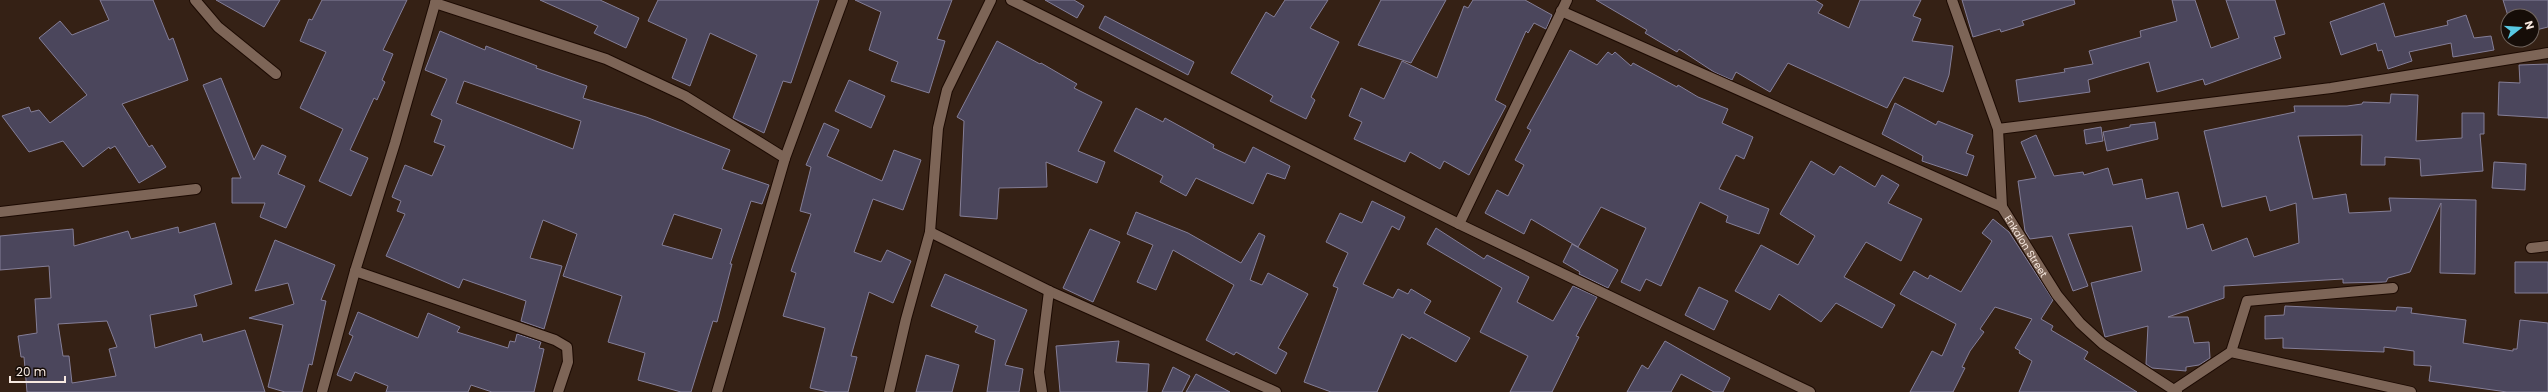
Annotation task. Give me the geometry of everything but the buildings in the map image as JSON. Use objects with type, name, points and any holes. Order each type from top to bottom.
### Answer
[{"type":"street","points":[[195,0],[218,27],[276,74]]},
{"type":"street","points":[[718,392],[785,158],[843,0]]},
{"type":"street","points":[[889,392],[906,319],[930,232],[938,128],[947,90],[991,0]]},
{"type":"street","points":[[1011,0],[1459,224],[1810,392]]},
{"type":"street","points":[[1459,224],[1567,0]]},
{"type":"street","name":"Enkalon Street","points":[[1952,0],[1998,129],[2002,207],[2057,295],[2080,323],[2103,344],[2175,391]]},
{"type":"street","points":[[322,392],[355,271],[395,143],[435,2],[606,59],[685,96],[785,158]]},
{"type":"street","points":[[1561,11],[2002,207]]},
{"type":"street","points":[[1998,129],[2166,106],[2331,88],[2548,53]]},
{"type":"street","points":[[0,212],[196,189]]},
{"type":"street","points":[[930,232],[1049,291],[1276,392]]},
{"type":"street","points":[[2531,248],[2548,246]]},
{"type":"street","points":[[355,271],[555,340],[567,347],[568,362],[558,392]]},
{"type":"street","points":[[2175,391],[2231,352],[2247,301],[2393,288]]},
{"type":"street","points":[[1042,392],[1039,372],[1049,291]]},
{"type":"street","points":[[2231,352],[2411,392]]}]
